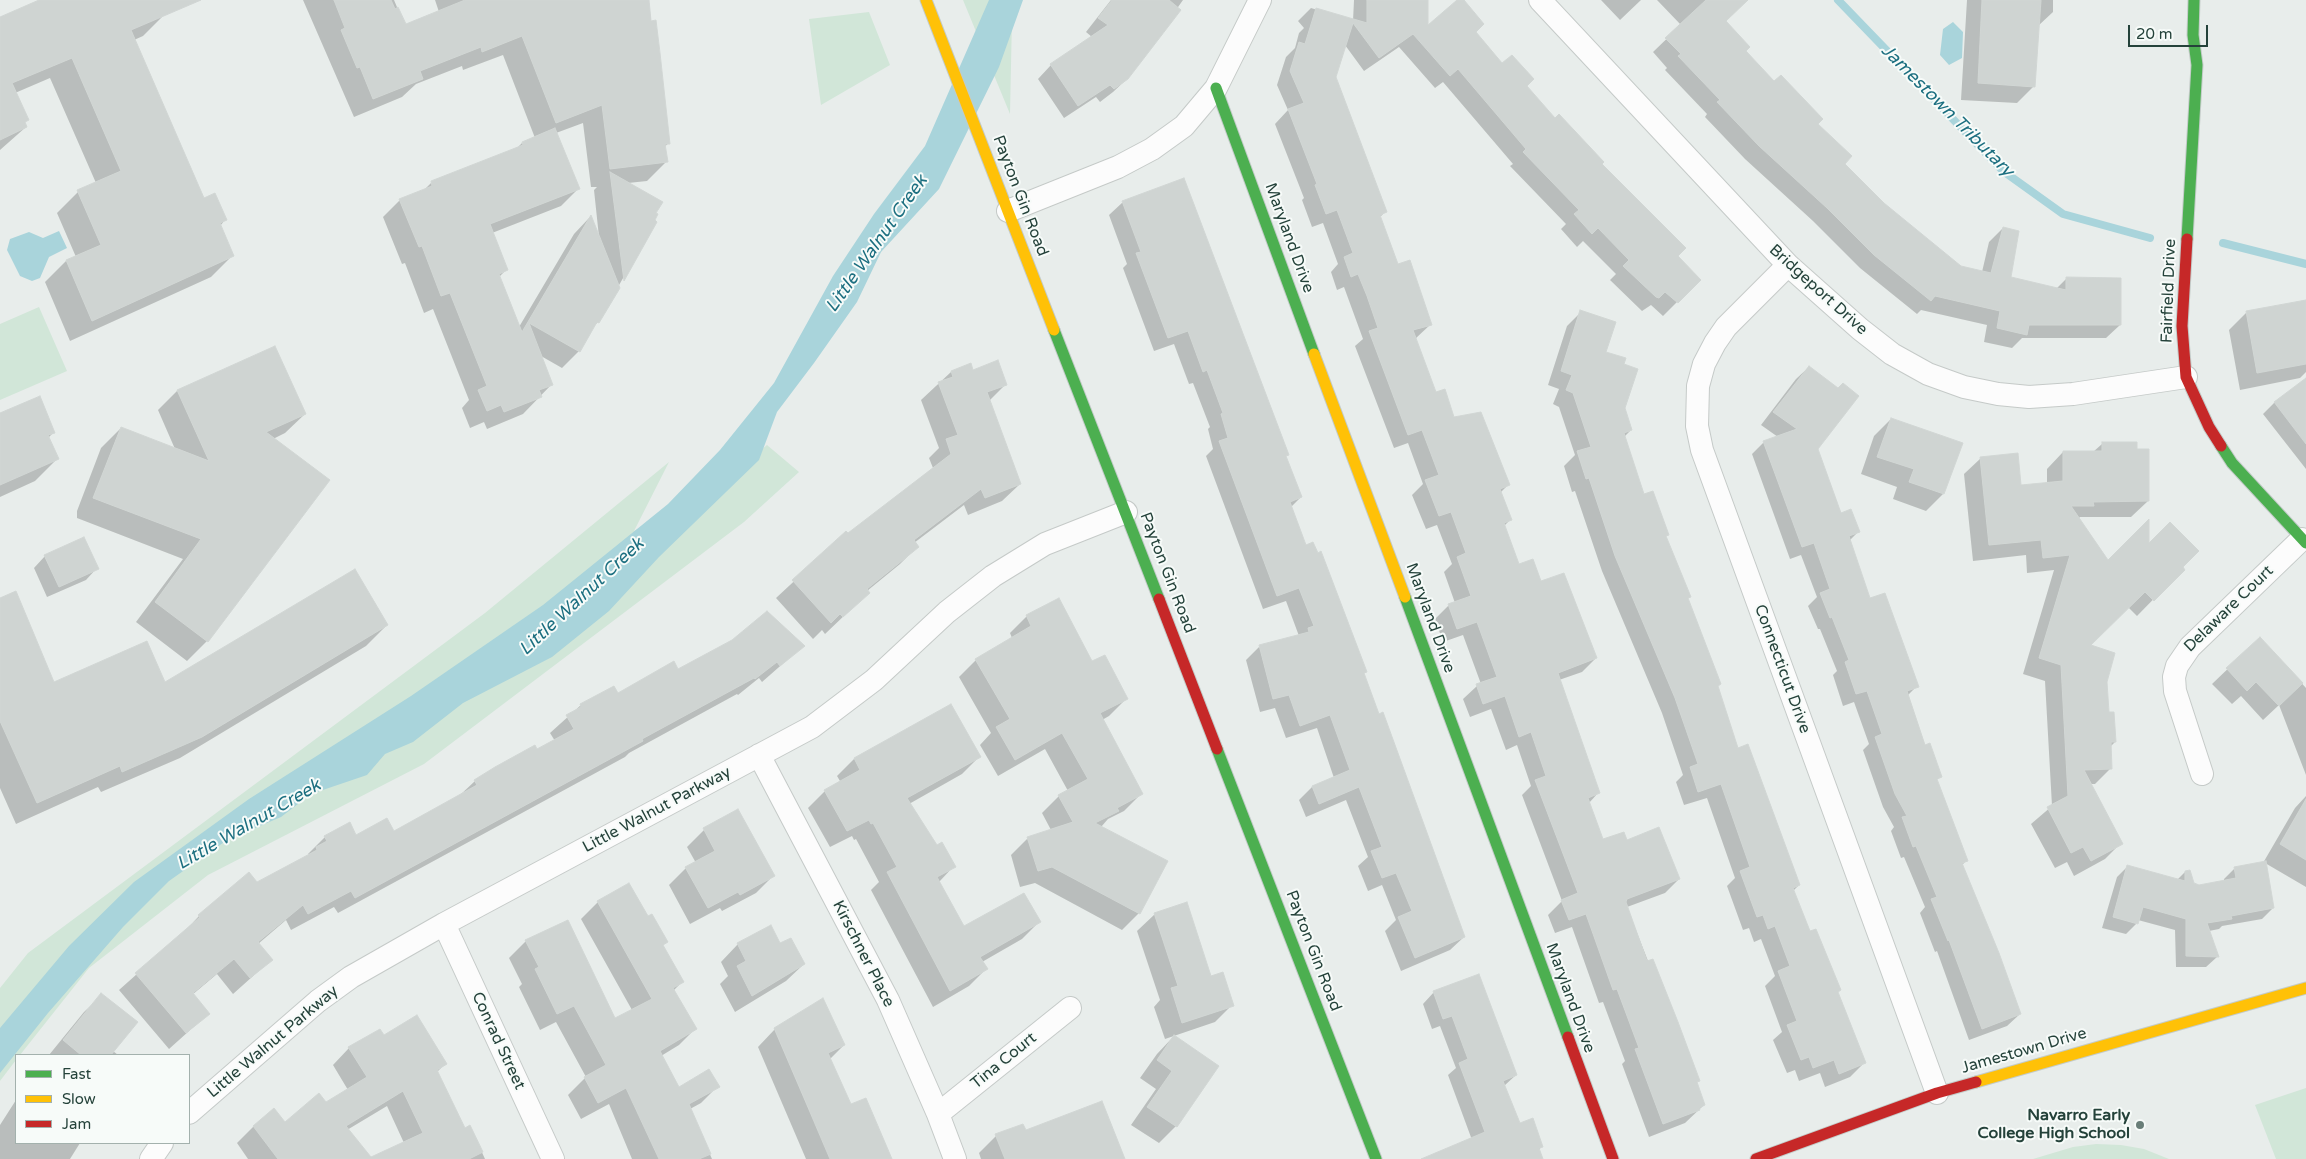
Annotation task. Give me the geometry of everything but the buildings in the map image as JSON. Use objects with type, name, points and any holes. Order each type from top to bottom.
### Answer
[{"type":"street","name":"Payton Gin Road","points":[[926,0],[1376,1159]]},
{"type":"street","points":[[1008,211],[1118,167],[1152,149],[1184,126],[1216,88],[1260,0]]},
{"type":"street","name":"Bridgeport Drive","points":[[1540,0],[1788,265],[1860,329],[1892,354],[1928,374],[1964,387],[1998,394],[2029,397],[2073,394],[2186,377]]},
{"type":"street","name":"Fairfield Drive","points":[[2194,0],[2193,35],[2197,65],[2182,326],[2186,377],[2209,427],[2232,463],[2304,541]]},
{"type":"street","name":"Maryland Drive","points":[[1216,88],[1613,1159]]},
{"type":"street","name":"Connecticut Drive","points":[[1788,265],[1726,327],[1715,343],[1704,364],[1698,386],[1697,426],[1702,450],[1937,1092]]},
{"type":"street","name":"Little Walnut Parkway","points":[[190,1112],[318,1001],[351,977],[444,924],[812,727],[866,686],[947,612],[993,576],[1045,544],[1126,512]]},
{"type":"street","name":"Delaware Court","points":[[2202,774],[2175,691],[2174,677],[2176,666],[2190,647],[2304,541]]},
{"type":"street","name":"Kirschner Place","points":[[758,755],[888,1000],[938,1114],[955,1159]]},
{"type":"street","name":"Conrad Street","points":[[444,924],[553,1159]]},
{"type":"street","name":"Jamestown Drive","points":[[1756,1159],[1937,1092],[2306,988]]},
{"type":"street","name":"Tina Court","points":[[938,1114],[1070,1008]]},
{"type":"street","points":[[151,1159],[161,1144]]},
{"type":"green space","points":[[963,0],[1020,0],[1012,17],[1010,114]]},
{"type":"green space","points":[[869,12],[890,65],[821,105],[809,19]]},
{"type":"green space","points":[[39,307],[67,371],[0,400],[0,324]]},
{"type":"green space","points":[[767,445],[799,472],[744,522],[424,764],[208,875],[89,968],[21,1054],[15,1054],[15,1061],[0,1081],[0,988],[28,953],[485,613],[669,462],[634,531],[728,478]]},
{"type":"green space","points":[[2306,1088],[2306,1159],[2276,1159],[2255,1105]]},
{"type":"green space","points":[[2096,1144],[2121,1145],[2144,1149],[2169,1159],[2033,1159],[2073,1147]]},
{"type":"water","name":"Little Walnut Creek","points":[[989,0],[1023,0],[999,67],[939,189],[881,252],[857,302],[777,412],[759,460],[659,557],[609,611],[552,657],[463,703],[413,742],[385,754],[367,775],[311,794],[281,817],[227,840],[169,881],[123,927],[48,1013],[0,1073],[0,1028],[69,946],[134,882],[249,799],[411,696],[543,605],[668,504],[720,450],[774,383],[833,276],[874,214],[925,146]]},
{"type":"water","points":[[1953,22],[1963,32],[1962,58],[1949,65],[1940,55],[1943,29]]},
{"type":"water","points":[[59,231],[67,248],[49,257],[40,278],[32,281],[20,276],[7,250],[10,239],[29,232],[43,238]]},
{"type":"waterway","name":"Jamestown Tributary","points":[[1838,0],[2003,171],[2063,214],[2150,238]]},
{"type":"waterway","name":"Jamestown Tributary","points":[[2223,243],[2306,264]]},
{"type":"traffic: fast","points":[[2187,239],[2197,65],[2193,35],[2194,0]]},
{"type":"traffic: fast","points":[[1216,88],[1314,354]]},
{"type":"traffic: fast","points":[[1054,330],[1159,599]]},
{"type":"traffic: fast","points":[[2221,446],[2232,463],[2306,543]]},
{"type":"traffic: fast","points":[[1405,597],[1568,1037]]},
{"type":"traffic: fast","points":[[1217,749],[1376,1159]]},
{"type":"traffic: slow","points":[[926,0],[1054,330]]},
{"type":"traffic: slow","points":[[1314,354],[1405,597]]},
{"type":"traffic: slow","points":[[1976,1082],[2306,988]]},
{"type":"traffic: jam","points":[[2187,239],[2182,326],[2186,377],[2209,427],[2221,446]]},
{"type":"traffic: jam","points":[[1159,599],[1217,749]]},
{"type":"traffic: jam","points":[[1568,1037],[1613,1159]]},
{"type":"traffic: jam","points":[[1756,1159],[1937,1093],[1976,1082]]},
{"type":"place","name":"Navarro Early College High School","points":[[2140,1125]]}]
